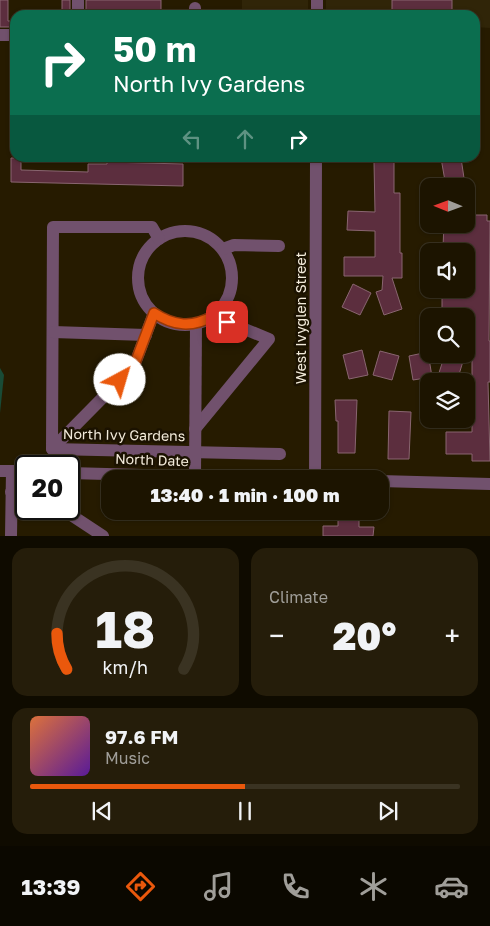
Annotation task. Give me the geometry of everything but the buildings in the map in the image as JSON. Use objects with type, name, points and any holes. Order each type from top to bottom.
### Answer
[{"type":"street","name":"West Ivyglen Street","points":[[315,470],[316,162]]},
{"type":"street","name":"North Ivy Gardens","points":[[52,449],[53,227],[152,227],[159,238]]},
{"type":"street","points":[[186,230],[200,233],[223,249],[230,262],[232,277],[230,292],[223,305],[213,316],[196,324],[181,325],[166,321],[154,313],[145,302],[139,289],[138,275],[141,261],[148,248],[159,238],[172,232],[186,230]]},
{"type":"street","points":[[223,249],[234,245],[280,246]]},
{"type":"street","name":"North Ivy Gardens","points":[[52,449],[134,366],[154,313]]},
{"type":"street","name":"North Ivy Gardens","points":[[195,429],[269,338],[213,316]]},
{"type":"street","name":"North Ivy Gardens","points":[[194,470],[196,324]]},
{"type":"street","points":[[52,332],[146,335]]},
{"type":"street","name":"North Ivy Gardens","points":[[52,449],[280,454]]},
{"type":"street","points":[[6,471],[11,492],[11,536]]},
{"type":"street","name":"North Date","points":[[80,473],[101,474]]},
{"type":"street","points":[[389,481],[490,484]]},
{"type":"street","points":[[79,520],[103,536]]},
{"type":"shaded area","points":[[242,0],[308,0],[308,10],[242,10]]},
{"type":"shaded area","points":[[326,0],[490,0],[490,28],[480,27],[480,10],[326,10]]},
{"type":"green space","points":[[0,368],[4,375],[0,413]]},
{"type":"route","points":[[120,380],[134,366],[154,313],[166,321],[181,325],[196,324],[213,316],[227,322]]}]
